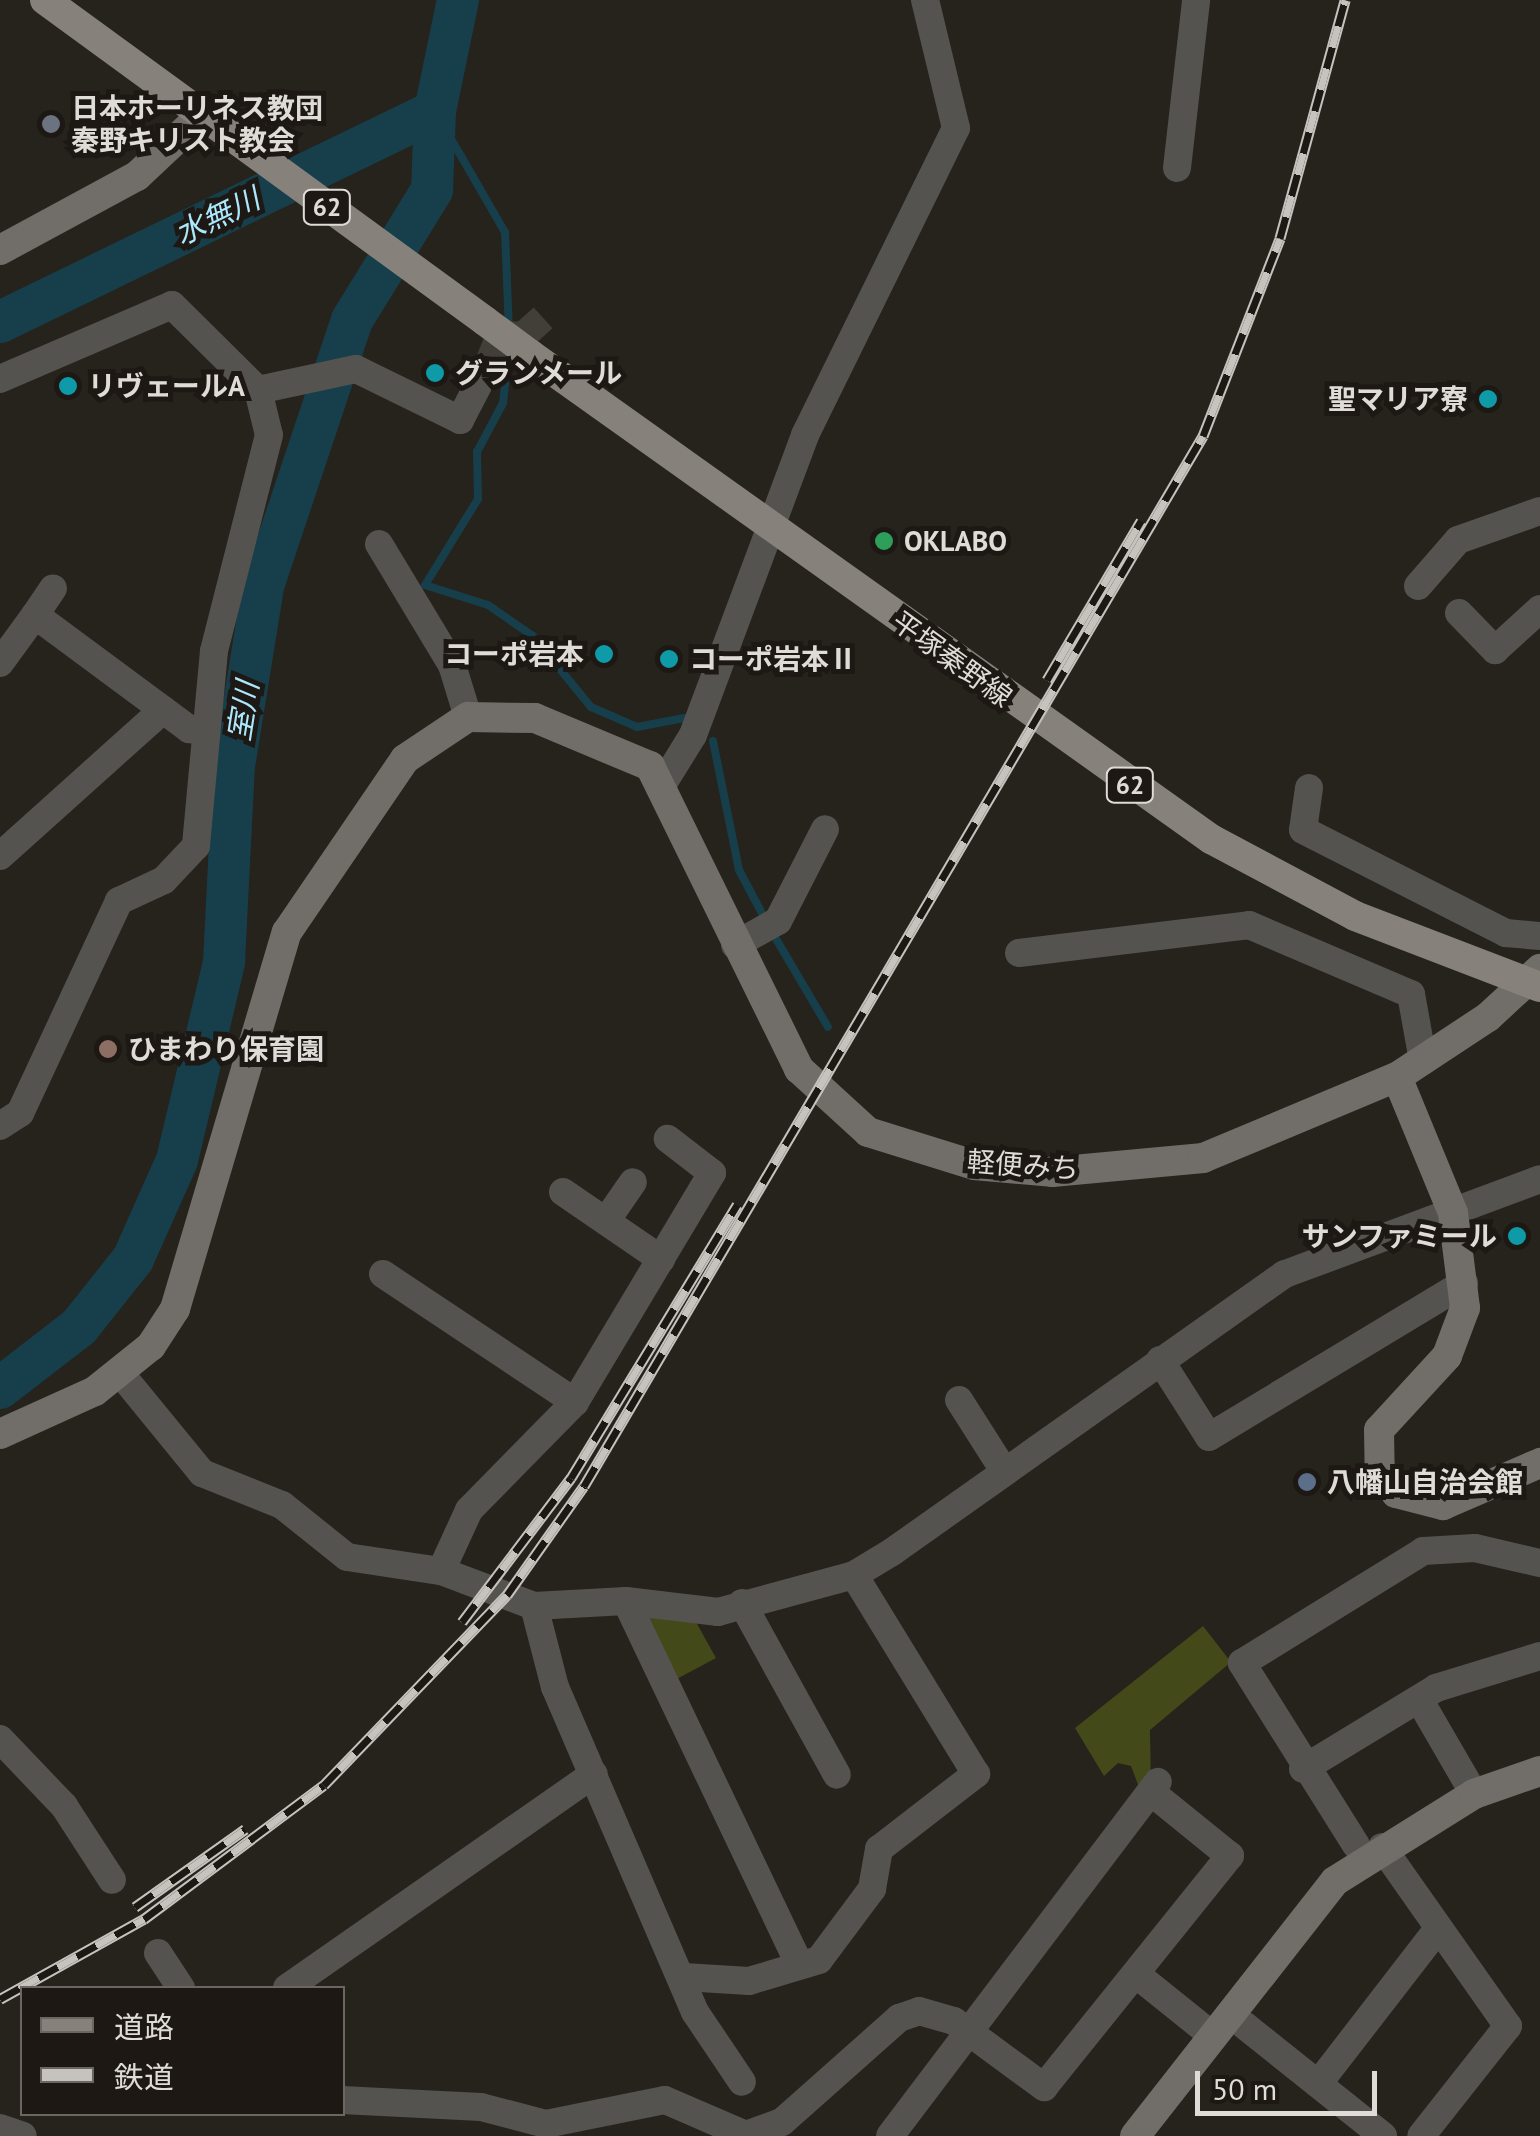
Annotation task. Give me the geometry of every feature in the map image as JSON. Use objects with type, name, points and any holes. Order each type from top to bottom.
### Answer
[{"type":"main road","name":"62","points":[[45,0],[202,116]]},
{"type":"main road","name":"平塚秦野線","points":[[202,116],[770,528],[1210,839],[1355,916],[1536,986]]},
{"type":"street","points":[[0,1434],[121,1374],[175,1309],[287,932],[405,759],[468,718],[535,718],[634,755],[664,782],[693,735],[805,435],[956,128],[925,0]]},
{"type":"street","points":[[1177,168],[1196,0]]},
{"type":"street","points":[[0,250],[137,176],[202,116]]},
{"type":"street","points":[[0,379],[172,305],[258,390],[266,467],[218,633],[204,730],[196,846],[164,880],[119,901],[20,1113],[0,1126]]},
{"type":"street","points":[[258,390],[356,368],[460,420],[486,370]]},
{"type":"street","points":[[1418,586],[1458,540],[1540,511]]},
{"type":"street","points":[[379,544],[452,665],[468,718]]},
{"type":"street","points":[[0,663],[53,588]]},
{"type":"street","points":[[1458,614],[1495,650],[1540,609]]},
{"type":"street","points":[[35,615],[163,710],[204,730]]},
{"type":"street","points":[[0,856],[163,710]]},
{"type":"street","name":"軽便みち","points":[[664,782],[757,933],[799,1069],[835,1110],[868,1132],[974,1165],[1052,1172],[1202,1158],[1410,1069],[1536,986]]},
{"type":"street","points":[[1308,788],[1303,830],[1506,933],[1540,936]]},
{"type":"street","points":[[757,933],[825,829]]},
{"type":"street","points":[[1019,952],[1249,925],[1411,994],[1410,1069],[1453,1214],[1464,1284],[1447,1356],[1379,1430],[1380,1469],[1396,1493],[1443,1504],[1540,1463]]},
{"type":"street","points":[[441,1571],[470,1510],[576,1402],[712,1173],[668,1139]]},
{"type":"street","points":[[121,1374],[202,1473],[282,1505],[347,1557],[441,1571],[534,1606],[626,1601],[718,1612],[854,1575],[1285,1274],[1540,1180]]},
{"type":"street","points":[[606,1221],[634,1182]]},
{"type":"street","points":[[564,1192],[661,1259]]},
{"type":"street","points":[[383,1274],[576,1402]]},
{"type":"street","points":[[1160,1360],[1209,1436],[1464,1284]]},
{"type":"street","points":[[959,1400],[1004,1469]]},
{"type":"street","points":[[1421,2136],[1508,2026],[1438,1930],[1303,1769],[1242,1663],[1423,1551],[1475,1548],[1540,1563]]},
{"type":"street","points":[[684,1978],[749,1981],[820,1960],[872,1889],[879,1849],[976,1774],[854,1575]]},
{"type":"street","points":[[626,1601],[800,1966]]},
{"type":"street","points":[[742,1603],[837,1775]]},
{"type":"street","points":[[534,1606],[555,1687],[684,1978],[695,2012],[742,2082]]},
{"type":"street","points":[[1303,1769],[1420,1698],[1540,1656]]},
{"type":"street","points":[[1420,1698],[1474,1794]]},
{"type":"street","points":[[0,1738],[64,1806],[112,1880]]},
{"type":"street","points":[[1134,2136],[1335,1881],[1369,1846],[1474,1794],[1540,1771]]},
{"type":"street","points":[[289,1986],[594,1774]]},
{"type":"street","points":[[345,2100],[481,2107],[546,2124],[664,2100],[746,2135],[782,2122],[900,2018],[939,2013],[970,2032],[1044,2087],[1230,1856],[1157,1789],[970,2032],[890,2136]]},
{"type":"street","points":[[1318,2084],[1438,1930]]},
{"type":"street","points":[[158,1952],[179,1986]]},
{"type":"street","points":[[1138,1975],[1213,2036]]},
{"type":"street","points":[[1244,2025],[1383,2136]]},
{"type":"green space","points":[[650,1613],[696,1622],[716,1658],[673,1681],[645,1625]]},
{"type":"green space","points":[[1203,1626],[1231,1662],[1150,1730],[1151,1786],[1143,1798],[1131,1766],[1118,1763],[1104,1776],[1075,1728]]},
{"type":"waterway","name":"室川","points":[[0,1388],[79,1327],[133,1259],[177,1160],[224,962],[234,766],[263,586],[352,320],[432,190],[435,111],[458,0]]},
{"type":"waterway","points":[[435,111],[505,232],[509,330]]},
{"type":"waterway","name":"水無川","points":[[0,322],[435,111]]},
{"type":"waterway","points":[[509,349],[503,403],[477,452],[478,499],[425,585],[488,605],[533,636],[591,707],[637,727],[684,718]]},
{"type":"waterway","points":[[713,741],[739,870],[765,919]]},
{"type":"waterway","points":[[772,932],[828,1027]]},
{"type":"tunnel","points":[[486,370],[500,335],[523,336],[543,318]]},
{"type":"railway","points":[[23,1986],[144,1919],[324,1785],[507,1595],[584,1486],[1203,436],[1280,238],[1345,0]]},
{"type":"railway","points":[[1047,680],[1141,521]]},
{"type":"railway","points":[[462,1622],[571,1478],[737,1205]]},
{"type":"railway","points":[[135,1907],[245,1829]]},
{"type":"railway","points":[[0,1999],[20,1988]]},
{"type":"place","name":"日本ホーリネス教団 秦野キリスト教会","points":[[51,124]]},
{"type":"place","name":"グランメール","points":[[435,373]]},
{"type":"place","name":"リヴェールA","points":[[68,386]]},
{"type":"place","name":"聖マリア寮","points":[[1488,399]]},
{"type":"place","name":"OKLABO","points":[[884,541]]},
{"type":"place","name":"コーポ岩本","points":[[604,654]]},
{"type":"place","name":"コーポ岩本Ⅱ","points":[[669,659]]},
{"type":"place","name":"ひまわり保育園","points":[[108,1049]]},
{"type":"place","name":"サンファミール","points":[[1517,1236]]},
{"type":"place","name":"八幡山自治会館","points":[[1307,1482]]}]
